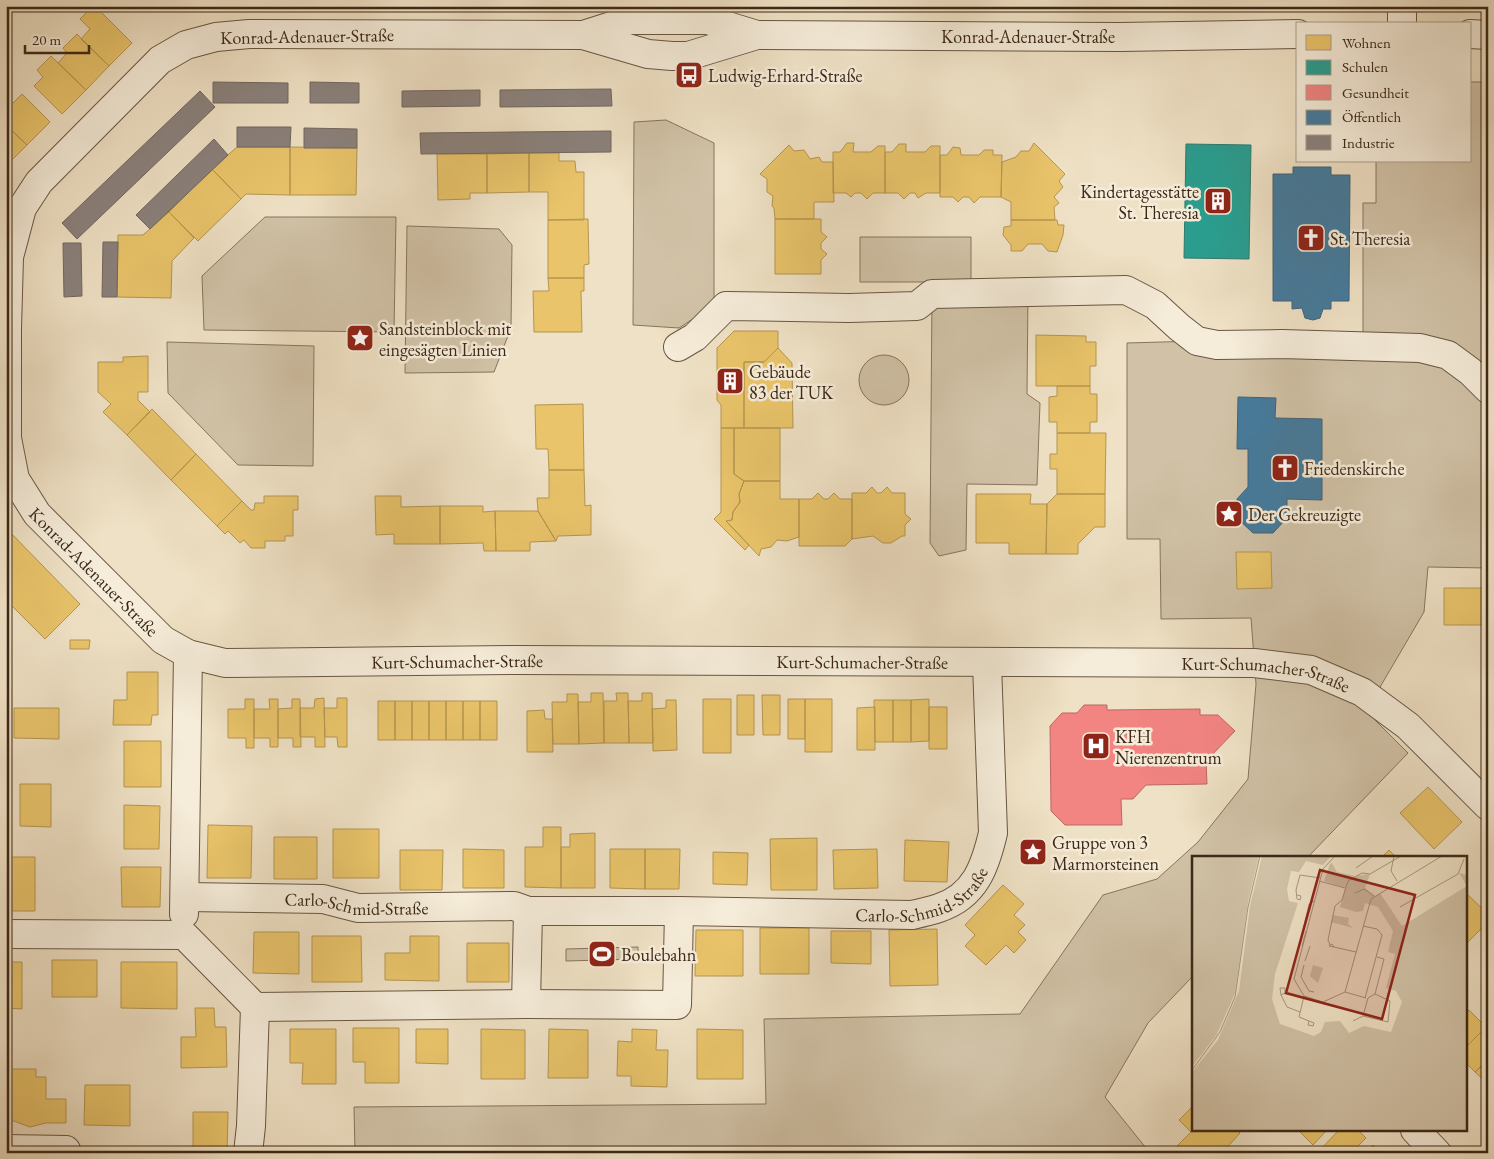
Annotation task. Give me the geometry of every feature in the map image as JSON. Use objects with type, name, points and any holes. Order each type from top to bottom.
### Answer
[{"type":"street","points":[[1402,6],[1402,22]]},
{"type":"street","name":"Konrad-Adenauer-Straße","points":[[583,35],[630,20],[708,20],[757,36]]},
{"type":"street","name":"Konrad-Adenauer-Straße","points":[[188,654],[163,640],[37,514],[15,479],[7,438],[9,257],[14,208],[160,60],[186,44],[216,37],[249,34],[583,35],[648,54],[688,56],[757,36],[1120,37],[1296,34]]},
{"type":"street","points":[[1472,34],[1488,34]]},
{"type":"street","points":[[678,347],[695,337],[726,306],[849,308],[917,306],[932,294],[1126,290],[1156,305],[1197,341],[1217,345],[1282,344],[1420,348],[1448,356],[1471,372],[1488,388]]},
{"type":"street","points":[[184,935],[188,654]]},
{"type":"street","name":"Kurt-Schumacher-Straße","points":[[188,654],[225,663],[528,660],[1254,663],[1312,670],[1362,692],[1408,726],[1488,806]]},
{"type":"street","name":"Carlo-Schmid-Straße","points":[[185,897],[323,898],[358,908],[514,906],[528,911],[679,911],[912,915],[940,908],[961,896],[978,879],[987,858],[992,833],[987,663]]},
{"type":"street","points":[[526,1004],[528,911]]},
{"type":"street","points":[[6,934],[184,935],[255,1007],[526,1004],[677,1005],[679,911]]},
{"type":"street","points":[[248,1153],[251,1126],[255,1007]]},
{"type":"street","points":[[1417,1132],[1437,1153]]},
{"type":"street","points":[[6,1149],[66,1150],[66,1153]]},
{"type":"shaded area","points":[[1472,82],[1488,82],[1488,568],[1428,567],[1424,612],[1366,711],[1408,753],[1309,856],[1192,856],[1192,977],[1148,1023],[1105,1097],[1150,1153],[355,1153],[354,1107],[766,1104],[764,1019],[1020,1014],[1103,895],[1157,879],[1198,842],[1248,779],[1256,684],[1251,618],[1161,619],[1160,539],[1127,539],[1127,343],[1197,341],[1363,346],[1363,203],[1376,203],[1376,162],[1472,162]]},
{"type":"shaded area","points":[[666,120],[714,143],[714,305],[679,328],[633,325],[634,122]]},
{"type":"shaded area","points":[[265,217],[396,217],[394,332],[204,330],[202,276]]},
{"type":"shaded area","points":[[407,226],[499,229],[512,245],[511,328],[494,372],[405,373]]},
{"type":"shaded area","points":[[860,237],[971,237],[971,282],[860,282]]},
{"type":"shaded area","points":[[1028,293],[1027,394],[1040,403],[1037,485],[967,484],[966,550],[939,556],[930,543],[932,294]]},
{"type":"shaded area","points":[[167,342],[314,346],[313,466],[238,465],[168,393]]},
{"type":"shaded area","points":[[884,355],[894,357],[902,362],[907,370],[909,380],[907,390],[902,398],[894,403],[884,405],[874,403],[866,398],[861,390],[859,380],[861,370],[866,362],[874,357]]},
{"type":"shaded area","name":"Boulebahn","points":[[638,947],[638,959],[566,961],[566,949]]},
{"type":"building: Wohnen","points":[[93,6],[132,43],[109,66],[81,39],[90,29],[80,19]]},
{"type":"building: Wohnen","points":[[77,34],[109,66],[86,90],[58,63],[67,53],[63,48]]},
{"type":"building: Wohnen","points":[[51,56],[86,90],[62,114],[34,86],[43,77],[37,70]]},
{"type":"building: Wohnen","points":[[22,94],[50,122],[27,145],[6,125],[6,96],[13,103]]},
{"type":"building: Wohnen","points":[[6,125],[27,145],[6,166]]},
{"type":"building: Wohnen","points":[[847,143],[854,143],[853,152],[871,152],[878,146],[885,146],[885,193],[873,193],[867,199],[861,193],[855,193],[851,197],[846,193],[833,193],[833,152],[840,152]]},
{"type":"building: Wohnen","points":[[1034,143],[1065,174],[1059,181],[1063,187],[1054,197],[1059,203],[1054,207],[1055,220],[1011,220],[1011,202],[1001,197],[1002,162],[1016,157],[1021,151],[1029,151]]},
{"type":"building: Wohnen","points":[[899,144],[906,144],[906,152],[925,152],[931,146],[940,146],[940,193],[926,193],[918,198],[915,193],[910,193],[904,199],[898,193],[885,193],[885,152],[892,152]]},
{"type":"building: Wohnen","points":[[789,145],[794,151],[804,150],[810,159],[819,157],[822,162],[833,162],[834,202],[814,202],[814,219],[775,219],[772,206],[773,196],[767,192],[767,179],[760,174]]},
{"type":"building: Wohnen","points":[[237,147],[290,147],[290,195],[246,194],[241,199],[212,169]]},
{"type":"building: Wohnen","points":[[290,147],[357,148],[356,195],[290,195]]},
{"type":"building: Wohnen","points":[[953,147],[960,148],[961,155],[979,155],[984,150],[993,150],[993,155],[1002,155],[1001,197],[980,197],[974,203],[969,197],[963,197],[958,202],[953,197],[940,197],[940,155],[947,155]]},
{"type":"building: Wohnen","points":[[529,153],[559,153],[559,161],[575,161],[576,172],[584,172],[584,220],[548,220],[548,192],[529,192]]},
{"type":"building: Wohnen","points":[[529,153],[529,192],[487,193],[487,154]]},
{"type":"building: Wohnen","points":[[437,154],[487,154],[487,193],[470,193],[470,199],[438,200]]},
{"type":"building: Wohnen","points":[[212,169],[241,199],[198,241],[169,212]]},
{"type":"building: Wohnen","points":[[169,212],[194,238],[172,261],[171,298],[117,297],[118,235],[143,235]]},
{"type":"building: Wohnen","points":[[588,219],[589,264],[584,265],[584,278],[548,278],[548,220]]},
{"type":"building: Wohnen","points":[[775,219],[821,219],[821,232],[827,237],[821,243],[821,249],[827,254],[821,260],[821,274],[775,274]]},
{"type":"building: Wohnen","points":[[1011,220],[1057,220],[1058,225],[1064,225],[1063,235],[1057,252],[1048,251],[1042,244],[1028,244],[1022,251],[1011,251],[1011,245],[1003,235],[1004,227],[1011,226]]},
{"type":"building: Wohnen","points":[[548,278],[584,278],[584,291],[581,291],[582,332],[534,332],[533,291],[549,291]]},
{"type":"building: Wohnen","name":"Gebäude 83 der TUK","points":[[734,331],[778,331],[778,348],[764,362],[744,362],[744,428],[721,428],[721,405],[717,400],[717,348]]},
{"type":"building: Wohnen","points":[[1036,335],[1086,336],[1086,342],[1096,342],[1096,366],[1090,366],[1090,386],[1036,386]]},
{"type":"building: Wohnen","points":[[778,348],[792,363],[793,428],[744,428],[744,362],[764,362]]},
{"type":"building: Wohnen","points":[[148,356],[148,392],[138,392],[138,400],[150,412],[127,435],[103,412],[111,404],[98,392],[98,362],[123,362],[123,357]]},
{"type":"building: Wohnen","points":[[1057,386],[1090,386],[1090,394],[1097,394],[1097,422],[1090,422],[1090,433],[1057,433],[1057,422],[1049,422],[1049,397],[1057,396]]},
{"type":"building: Wohnen","points":[[583,404],[584,470],[549,470],[548,449],[536,449],[535,405]]},
{"type":"building: Wohnen","points":[[152,409],[196,454],[171,480],[127,435]]},
{"type":"building: Wohnen","points":[[721,428],[734,428],[734,474],[744,481],[739,494],[740,502],[733,512],[732,520],[726,521],[749,545],[745,550],[714,519],[721,512]]},
{"type":"building: Wohnen","points":[[734,428],[780,428],[780,481],[744,481],[734,474]]},
{"type":"building: Wohnen","points":[[1057,433],[1106,433],[1105,494],[1057,494],[1057,469],[1050,469],[1050,454],[1057,454]]},
{"type":"building: Wohnen","points":[[196,454],[242,501],[217,526],[171,480]]},
{"type":"building: Wohnen","points":[[549,470],[584,470],[585,506],[591,505],[591,535],[558,536],[556,541],[538,511],[537,498],[549,498]]},
{"type":"building: Wohnen","points":[[744,481],[780,481],[780,499],[799,499],[799,537],[787,541],[777,540],[771,547],[761,549],[759,556],[726,521],[732,520],[733,512],[740,502],[739,494]]},
{"type":"building: Wohnen","points":[[872,487],[877,493],[881,493],[887,487],[892,493],[905,493],[905,514],[911,519],[905,525],[905,536],[891,543],[883,543],[873,536],[852,539],[852,493],[866,493]]},
{"type":"building: Wohnen","points":[[818,493],[824,499],[828,499],[834,493],[840,499],[852,499],[852,539],[845,546],[799,546],[799,499],[812,499]]},
{"type":"building: Wohnen","points":[[976,494],[1031,494],[1030,504],[1047,504],[1046,554],[1009,554],[1009,543],[976,543]]},
{"type":"building: Wohnen","points":[[1057,494],[1105,494],[1105,527],[1095,527],[1078,544],[1078,554],[1046,554],[1047,504]]},
{"type":"building: Wohnen","points":[[264,496],[298,496],[298,510],[293,510],[293,536],[285,536],[285,541],[265,541],[265,548],[251,548],[244,540],[240,543],[228,531],[225,534],[217,526],[242,501],[251,510],[254,510],[255,503],[264,503]]},
{"type":"building: Wohnen","points":[[375,496],[401,496],[401,507],[440,506],[440,544],[394,544],[394,534],[376,535]]},
{"type":"building: Wohnen","points":[[440,506],[483,506],[483,512],[495,511],[496,551],[484,551],[483,543],[440,544]]},
{"type":"building: Wohnen","points":[[495,511],[538,511],[556,541],[530,542],[530,551],[496,551]]},
{"type":"building: Wohnen","points":[[6,528],[80,604],[45,639],[6,600]]},
{"type":"building: Wohnen","points":[[1236,552],[1271,552],[1272,588],[1237,589]]},
{"type":"building: Wohnen","points":[[1444,588],[1488,588],[1488,625],[1444,625]]},
{"type":"building: Wohnen","points":[[70,640],[90,640],[89,649],[70,649]]},
{"type":"building: Wohnen","points":[[127,672],[158,672],[158,715],[152,715],[151,725],[113,725],[114,700],[127,700]]},
{"type":"building: Wohnen","points":[[591,693],[603,693],[604,743],[579,744],[578,702],[591,702]]},
{"type":"building: Wohnen","points":[[616,693],[628,693],[629,743],[604,743],[604,701],[617,701]]},
{"type":"building: Wohnen","points":[[642,693],[652,693],[653,743],[629,743],[628,701],[642,701]]},
{"type":"building: Wohnen","points":[[567,694],[578,694],[579,744],[553,744],[552,702],[567,702]]},
{"type":"building: Wohnen","points":[[737,695],[754,695],[754,735],[737,735]]},
{"type":"building: Wohnen","points":[[762,695],[780,695],[780,735],[763,735]]},
{"type":"building: Wohnen","points":[[324,698],[325,747],[315,747],[315,737],[300,737],[300,708],[314,708],[315,699]]},
{"type":"building: Wohnen","points":[[337,698],[347,698],[347,747],[338,747],[337,737],[325,737],[324,708],[337,708]]},
{"type":"building: Wohnen","points":[[245,699],[254,699],[254,748],[246,748],[246,738],[228,738],[228,709],[245,709]]},
{"type":"building: Wohnen","points":[[269,699],[278,699],[278,747],[270,747],[270,738],[254,738],[254,709],[270,709]]},
{"type":"building: Wohnen","points":[[292,699],[300,699],[301,747],[293,747],[293,738],[278,738],[278,709],[292,708]]},
{"type":"building: Wohnen","points":[[703,699],[731,699],[731,753],[703,753]]},
{"type":"building: Wohnen","points":[[788,699],[805,699],[805,739],[788,739]]},
{"type":"building: Wohnen","points":[[805,699],[832,699],[832,752],[805,752]]},
{"type":"building: Wohnen","points":[[929,699],[929,741],[911,742],[911,700]]},
{"type":"building: Wohnen","points":[[666,700],[676,700],[677,750],[653,751],[652,709],[666,708]]},
{"type":"building: Wohnen","points":[[874,700],[893,700],[893,742],[875,742]]},
{"type":"building: Wohnen","points":[[893,700],[911,700],[911,742],[893,742]]},
{"type":"building: Wohnen","points":[[378,701],[395,701],[395,740],[378,740]]},
{"type":"building: Wohnen","points":[[395,701],[412,701],[412,740],[395,740]]},
{"type":"building: Wohnen","points":[[412,701],[429,701],[429,740],[412,740]]},
{"type":"building: Wohnen","points":[[429,701],[446,701],[446,740],[429,740]]},
{"type":"building: Wohnen","points":[[446,701],[463,701],[463,740],[446,740]]},
{"type":"building: Wohnen","points":[[463,701],[480,701],[480,740],[463,740]]},
{"type":"building: Wohnen","points":[[480,701],[497,701],[497,740],[480,740]]},
{"type":"building: Wohnen","points":[[875,707],[875,750],[857,750],[857,708]]},
{"type":"building: Wohnen","points":[[929,707],[947,707],[947,749],[929,749]]},
{"type":"building: Wohnen","points":[[14,708],[59,708],[59,739],[14,738]]},
{"type":"building: Wohnen","points":[[544,710],[545,719],[552,719],[553,752],[527,752],[527,711]]},
{"type":"building: Wohnen","points":[[124,741],[161,741],[161,787],[124,787]]},
{"type":"building: Wohnen","points":[[20,784],[51,784],[51,827],[20,826]]},
{"type":"building: Wohnen","points":[[1428,787],[1462,822],[1434,849],[1400,813]]},
{"type":"building: Wohnen","points":[[124,805],[160,806],[159,849],[124,849]]},
{"type":"building: Wohnen","points":[[208,825],[252,826],[251,878],[207,878]]},
{"type":"building: Wohnen","points":[[543,827],[561,827],[561,888],[525,887],[525,847],[543,847]]},
{"type":"building: Wohnen","points":[[333,829],[379,829],[379,878],[333,878]]},
{"type":"building: Wohnen","points":[[595,833],[595,888],[561,888],[561,847],[570,847],[570,834]]},
{"type":"building: Wohnen","points":[[274,837],[317,837],[317,879],[274,879]]},
{"type":"building: Wohnen","points":[[817,838],[817,890],[771,890],[770,839]]},
{"type":"building: Wohnen","points":[[905,840],[949,842],[947,882],[904,881]]},
{"type":"building: Wohnen","points":[[463,849],[504,850],[504,888],[463,888]]},
{"type":"building: Wohnen","points":[[610,849],[645,849],[645,889],[610,888]]},
{"type":"building: Wohnen","points":[[645,849],[680,849],[679,889],[645,889]]},
{"type":"building: Wohnen","points":[[877,849],[878,888],[834,889],[833,850]]},
{"type":"building: Wohnen","points":[[400,850],[443,850],[442,890],[400,890]]},
{"type":"building: Wohnen","points":[[1389,850],[1395,856],[1383,856]]},
{"type":"building: Wohnen","points":[[713,852],[748,853],[747,885],[713,884]]},
{"type":"building: Wohnen","points":[[6,857],[35,857],[35,911],[6,911]]},
{"type":"building: Wohnen","points":[[121,867],[161,867],[160,907],[122,907]]},
{"type":"building: Wohnen","points":[[1003,885],[1024,904],[1014,915],[1025,925],[1018,932],[1026,940],[1014,953],[1006,945],[986,965],[965,946],[975,935],[965,925]]},
{"type":"building: Wohnen","points":[[1466,893],[1488,914],[1488,922],[1466,944]]},
{"type":"building: Wohnen","points":[[760,928],[809,928],[809,974],[760,974]]},
{"type":"building: Wohnen","points":[[937,929],[938,985],[890,986],[889,930]]},
{"type":"building: Wohnen","points":[[696,930],[743,930],[743,976],[695,976]]},
{"type":"building: Wohnen","points":[[831,931],[871,931],[871,964],[831,963]]},
{"type":"building: Wohnen","points":[[254,932],[299,932],[299,974],[253,973]]},
{"type":"building: Wohnen","points":[[312,936],[361,936],[362,982],[312,982]]},
{"type":"building: Wohnen","points":[[410,936],[439,936],[439,981],[385,980],[385,953],[410,953]]},
{"type":"building: Wohnen","points":[[467,943],[509,943],[509,982],[467,982]]},
{"type":"building: Wohnen","points":[[52,960],[97,960],[97,997],[52,997]]},
{"type":"building: Wohnen","points":[[6,962],[22,962],[22,1009],[6,1008]]},
{"type":"building: Wohnen","points":[[121,962],[177,962],[177,1009],[121,1008]]},
{"type":"building: Wohnen","points":[[195,1008],[214,1008],[215,1027],[226,1027],[227,1067],[181,1068],[181,1037],[196,1037]]},
{"type":"building: Wohnen","points":[[1469,1010],[1486,1027],[1466,1047],[1466,1013]]},
{"type":"building: Wohnen","points":[[1486,1027],[1488,1029],[1488,1060],[1475,1072],[1466,1063],[1466,1047]]},
{"type":"building: Wohnen","points":[[353,1028],[399,1028],[399,1083],[365,1083],[365,1062],[353,1062]]},
{"type":"building: Wohnen","points":[[290,1029],[336,1029],[336,1084],[302,1084],[303,1063],[290,1063]]},
{"type":"building: Wohnen","points":[[416,1029],[448,1029],[448,1064],[416,1063]]},
{"type":"building: Wohnen","points":[[481,1029],[525,1030],[525,1079],[481,1079]]},
{"type":"building: Wohnen","points":[[549,1029],[588,1030],[588,1078],[548,1078]]},
{"type":"building: Wohnen","points":[[632,1029],[657,1030],[656,1050],[668,1050],[667,1087],[631,1086],[631,1076],[617,1076],[618,1041],[632,1042]]},
{"type":"building: Wohnen","points":[[697,1029],[743,1030],[743,1079],[697,1079]]},
{"type":"building: Wohnen","points":[[1488,1060],[1488,1084],[1475,1072]]},
{"type":"building: Wohnen","points":[[6,1069],[36,1069],[36,1077],[46,1077],[46,1099],[66,1099],[66,1123],[46,1123],[30,1127],[11,1120],[6,1123]]},
{"type":"building: Wohnen","points":[[85,1085],[130,1085],[130,1126],[84,1125]]},
{"type":"building: Wohnen","points":[[1192,1107],[1192,1132],[1240,1133],[1222,1153],[1184,1153],[1177,1146],[1191,1132],[1179,1120]]},
{"type":"building: Wohnen","points":[[193,1112],[228,1112],[227,1153],[193,1153]]},
{"type":"building: Wohnen","points":[[1300,1132],[1325,1132],[1313,1145]]},
{"type":"building: Wohnen","points":[[1337,1132],[1360,1132],[1366,1138],[1351,1153],[1320,1153],[1319,1151]]},
{"type":"building: Wohnen","points":[[1373,1145],[1381,1153],[1365,1153]]},
{"type":"building: Schulen","name":"Kindertagesstätte St. Theresia","points":[[1186,144],[1251,145],[1249,259],[1184,258]]},
{"type":"building: Gesundheit","points":[[1084,705],[1107,705],[1107,710],[1200,709],[1200,715],[1218,715],[1235,731],[1206,761],[1207,784],[1146,785],[1133,799],[1121,799],[1122,825],[1065,825],[1051,811],[1050,726],[1062,713],[1077,713]]},
{"type":"building: Öffentlich","name":"St. Theresia","points":[[1293,167],[1331,167],[1331,175],[1350,175],[1349,301],[1331,301],[1331,309],[1323,309],[1320,318],[1313,320],[1305,318],[1302,308],[1292,309],[1292,301],[1273,301],[1273,174],[1293,174]]},
{"type":"building: Öffentlich","name":"Friedenskirche","points":[[1238,397],[1276,398],[1275,418],[1322,419],[1322,500],[1287,499],[1287,518],[1273,533],[1253,533],[1238,519],[1237,499],[1248,487],[1248,449],[1237,449]]},
{"type":"building: Industrie","points":[[213,82],[288,83],[288,103],[213,103]]},
{"type":"building: Industrie","points":[[310,82],[359,83],[359,103],[310,103]]},
{"type":"building: Industrie","points":[[611,89],[612,106],[500,107],[500,90]]},
{"type":"building: Industrie","points":[[480,90],[480,106],[402,107],[402,91]]},
{"type":"building: Industrie","points":[[200,91],[215,107],[77,239],[62,223]]},
{"type":"building: Industrie","points":[[237,127],[291,127],[290,147],[237,147]]},
{"type":"building: Industrie","points":[[304,128],[357,129],[357,148],[304,148]]},
{"type":"building: Industrie","points":[[611,131],[611,152],[421,154],[420,133]]},
{"type":"building: Industrie","points":[[214,139],[228,155],[150,229],[136,215]]},
{"type":"building: Industrie","points":[[103,242],[118,242],[117,297],[102,297]]},
{"type":"building: Industrie","points":[[63,243],[81,243],[82,296],[64,297]]},
{"type":"place","name":"Ludwig-Erhard-Straße","points":[[689,75]]},
{"type":"place","name":"Kindertagesstätte St. Theresia","points":[[1218,201]]},
{"type":"place","name":"St. Theresia","points":[[1311,238]]},
{"type":"place","name":"Sandsteinblock mit eingesägten Linien","points":[[360,338]]},
{"type":"place","name":"Gebäude 83 der TUK","points":[[730,381]]},
{"type":"place","name":"Friedenskirche","points":[[1285,468]]},
{"type":"place","name":"Der Gekreuzigte","points":[[1229,514]]},
{"type":"place","name":"KFH Nierenzentrum","points":[[1096,746]]},
{"type":"place","name":"Gruppe von 3 Marmorsteinen","points":[[1033,852]]},
{"type":"place","name":"Boulebahn","points":[[602,954]]}]
